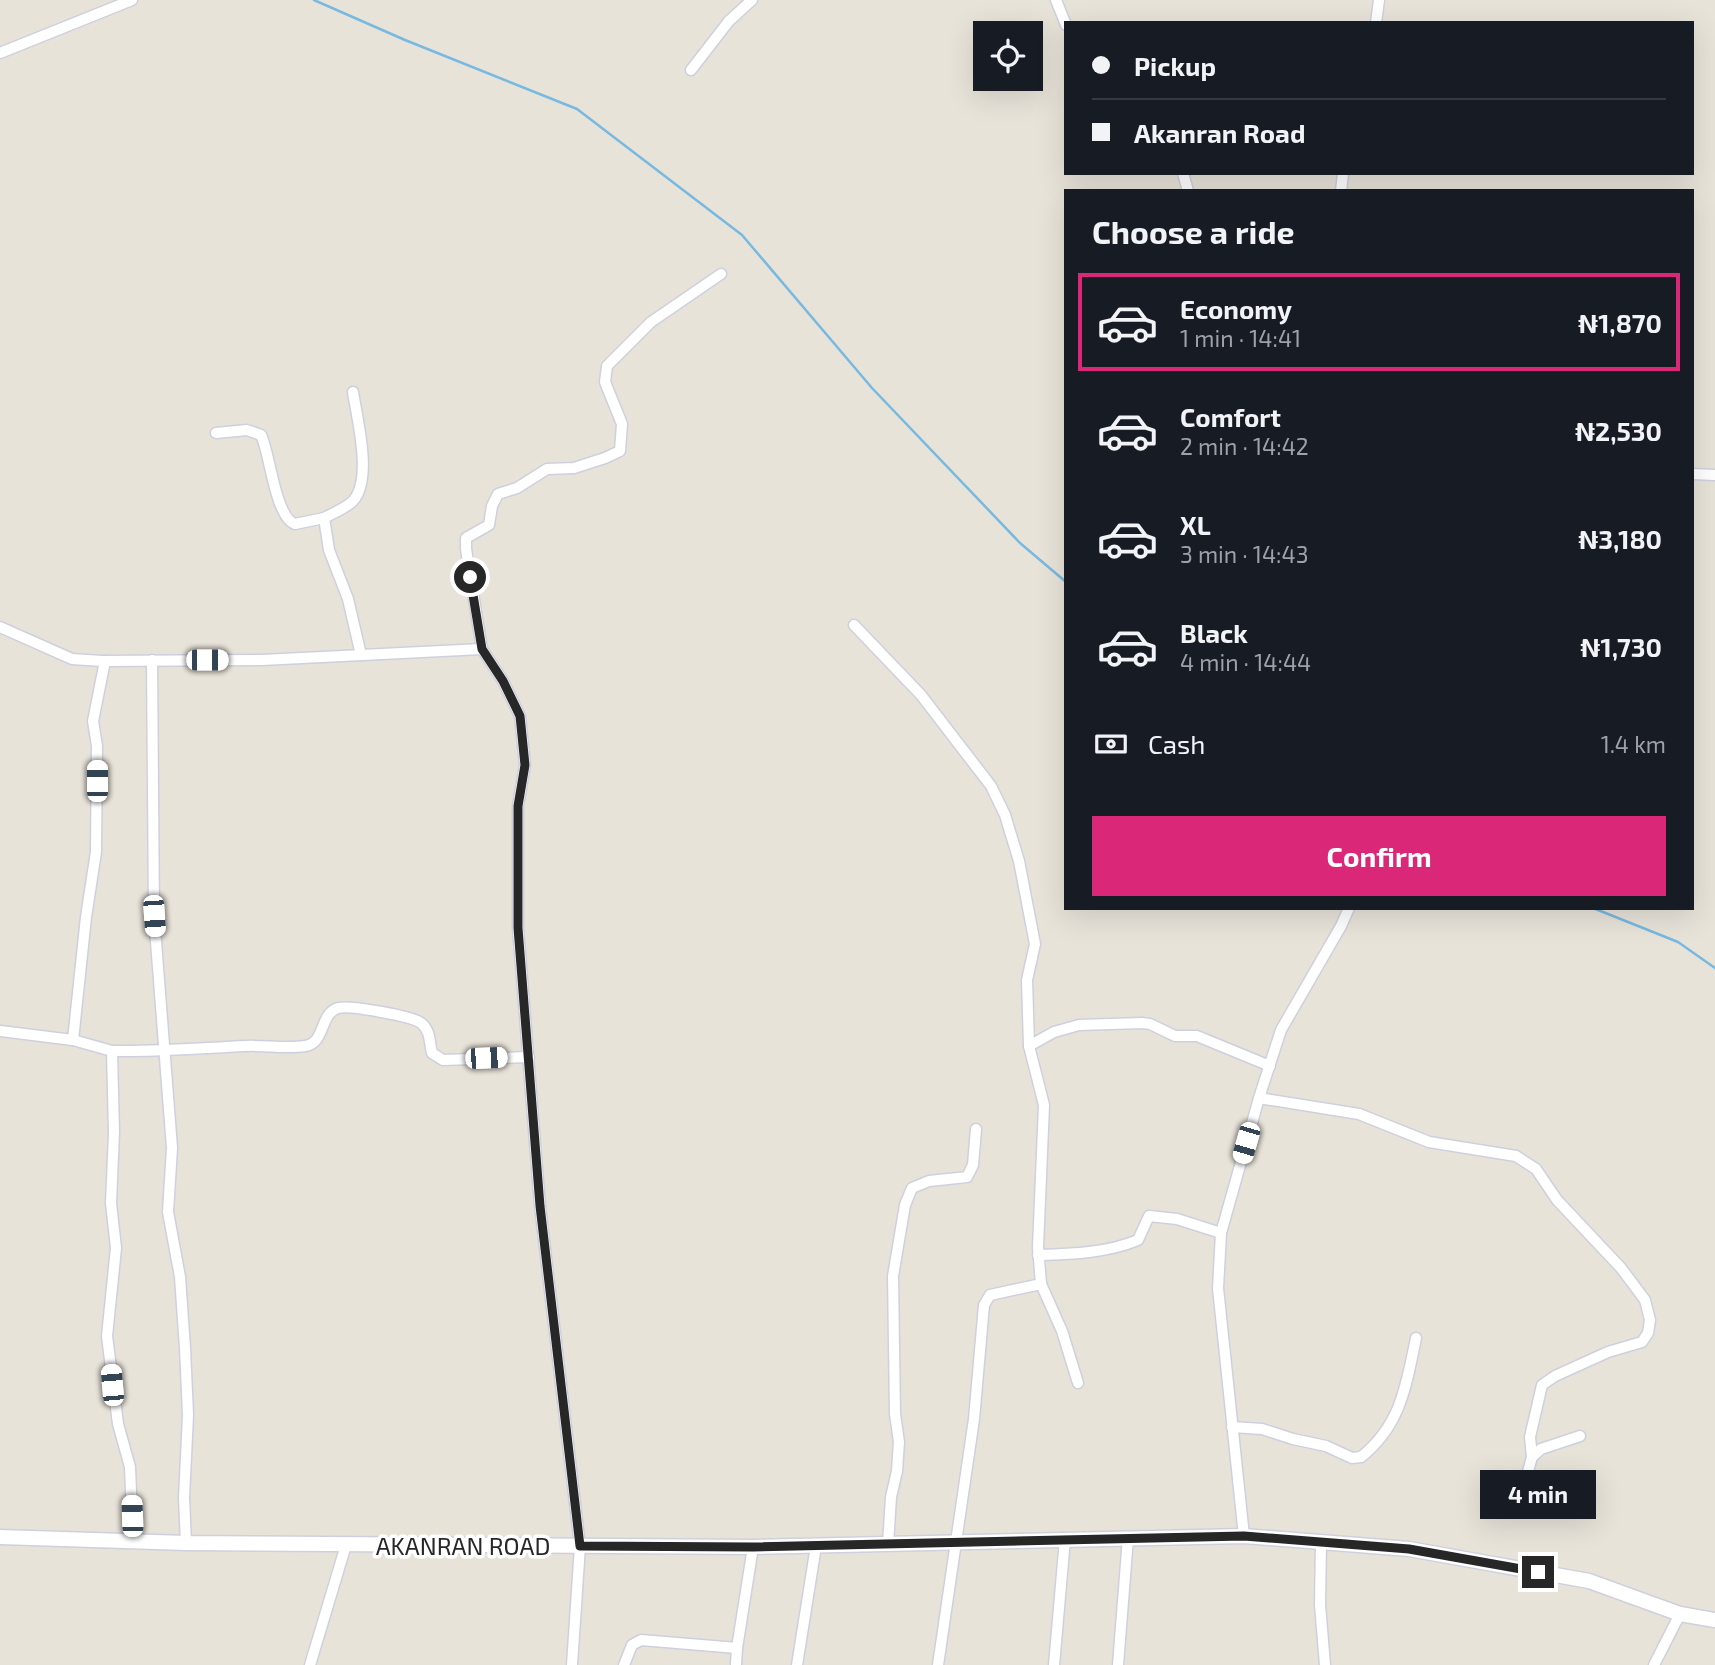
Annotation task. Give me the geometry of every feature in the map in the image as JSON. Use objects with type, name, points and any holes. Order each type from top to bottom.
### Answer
[{"type":"main road","name":"AKANRAN ROAD","points":[[0,1538],[346,1545],[753,1547],[1244,1536],[1409,1549],[1589,1581],[1680,1614],[1715,1620]]},
{"type":"street","points":[[0,54],[132,0]]},
{"type":"street","points":[[691,70],[729,21],[752,0]]},
{"type":"street","points":[[1056,0],[1064,21]]},
{"type":"street","points":[[1376,21],[1379,0]]},
{"type":"street","points":[[572,1665],[580,1546],[540,1206],[518,928],[518,806],[525,765],[520,716],[503,681],[482,649],[466,538],[489,525],[492,506],[498,494],[517,488],[547,469],[574,468],[620,451],[622,424],[605,382],[607,366],[651,322],[721,274]]},
{"type":"street","points":[[216,433],[247,430],[261,435],[265,442],[269,469],[286,518],[295,524],[324,518],[352,502],[359,492],[363,463],[353,392]]},
{"type":"street","points":[[1694,474],[1715,475]]},
{"type":"street","points":[[324,518],[329,550],[348,600],[361,655]]},
{"type":"street","points":[[854,625],[921,695],[991,786],[1005,814],[1019,861],[1035,944],[1027,979],[1030,1046],[1044,1105],[1038,1255],[1041,1284],[1062,1331],[1078,1383]]},
{"type":"street","points":[[0,627],[72,659],[105,661],[262,660],[482,649]]},
{"type":"street","points":[[152,660],[154,916],[172,1148],[168,1212],[180,1277],[185,1348],[188,1415],[184,1498],[186,1543]]},
{"type":"street","points":[[74,1040],[86,918],[96,852],[97,746],[93,721],[105,661]]},
{"type":"street","points":[[1244,1536],[1218,1288],[1221,1233],[1281,1030],[1348,910]]},
{"type":"street","points":[[0,1031],[74,1040],[112,1051],[163,1052],[247,1046],[302,1047],[312,1045],[319,1037],[328,1014],[338,1008],[370,1010],[420,1022],[429,1034],[432,1053],[443,1060],[529,1057]]},
{"type":"street","points":[[1030,1046],[1054,1032],[1079,1025],[1142,1023],[1175,1036],[1197,1036],[1270,1066]]},
{"type":"street","points":[[112,1051],[114,1133],[111,1203],[116,1248],[107,1336],[118,1424],[130,1468],[133,1540]]},
{"type":"street","points":[[1259,1098],[1359,1114],[1429,1142],[1516,1156],[1536,1170],[1557,1200],[1621,1268],[1645,1300],[1650,1320],[1648,1334],[1642,1342],[1608,1352],[1555,1376],[1542,1385],[1530,1437],[1532,1457],[1524,1486]]},
{"type":"street","points":[[888,1544],[899,1442],[895,1414],[893,1276],[905,1205],[912,1188],[929,1181],[967,1177],[973,1165],[976,1129]]},
{"type":"street","points":[[1038,1255],[1080,1254],[1127,1245],[1138,1240],[1149,1216],[1177,1219],[1221,1233]]},
{"type":"street","points":[[938,1665],[958,1542],[985,1305],[990,1294],[1041,1284]]},
{"type":"street","points":[[1232,1427],[1262,1429],[1293,1440],[1326,1446],[1352,1458],[1361,1457],[1380,1441],[1398,1412],[1416,1338]]},
{"type":"street","points":[[1532,1457],[1541,1449],[1580,1436]]},
{"type":"street","points":[[1118,1665],[1128,1538]]},
{"type":"street","points":[[1054,1665],[1065,1539]]},
{"type":"street","points":[[1321,1542],[1320,1605],[1325,1665]]},
{"type":"street","points":[[310,1665],[346,1545]]},
{"type":"street","points":[[797,1665],[816,1546]]},
{"type":"street","points":[[736,1665],[753,1547]]},
{"type":"street","points":[[1654,1665],[1680,1614]]},
{"type":"street","points":[[624,1665],[632,1645],[641,1640],[737,1648]]},
{"type":"waterway","points":[[314,0],[405,40],[577,109],[742,235],[872,388],[1020,543],[1064,580]]},
{"type":"waterway","points":[[1598,910],[1678,942],[1715,968]]},
{"type":"route","points":[[470,577],[482,649],[503,681],[520,716],[525,765],[518,806],[518,928],[540,1206],[580,1546],[753,1547],[1244,1536],[1409,1549],[1538,1572]]}]
